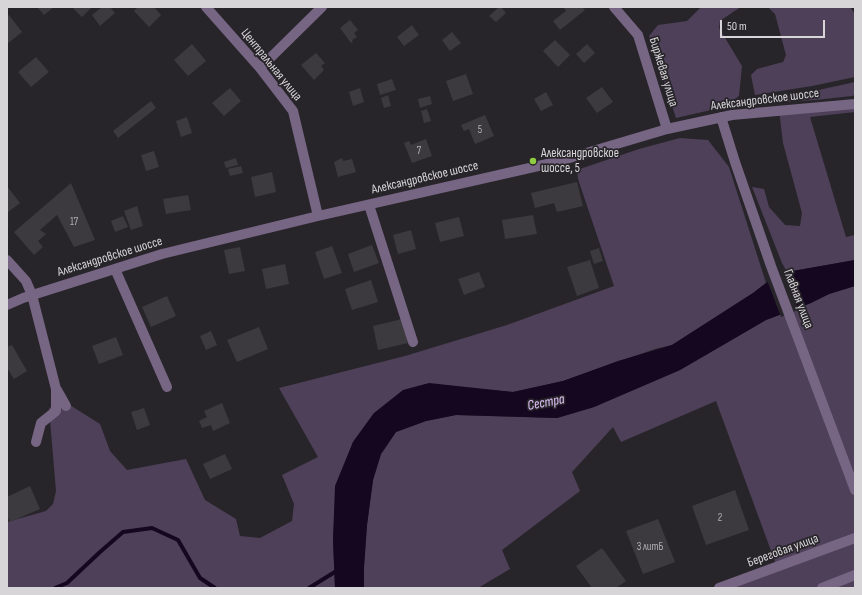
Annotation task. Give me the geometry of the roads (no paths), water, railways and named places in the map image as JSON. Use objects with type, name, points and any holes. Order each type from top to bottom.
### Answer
[{"type":"street","name":"Центральная улица","points":[[206,7],[260,68],[293,111],[318,216]]},
{"type":"street","points":[[260,68],[322,7]]},
{"type":"street","name":"Биржевая улица","points":[[614,7],[638,35],[667,129]]},
{"type":"street","name":"Александровское шоссе","points":[[7,305],[32,295],[162,254],[318,216],[556,162],[667,129],[722,117],[770,111],[855,104]]},
{"type":"street","name":"Главная улица","points":[[722,117],[735,162],[771,266],[795,326],[855,490]]},
{"type":"street","points":[[369,205],[413,342]]},
{"type":"street","points":[[7,260],[26,281],[32,295],[56,389],[56,411],[41,423],[36,442]]},
{"type":"street","points":[[115,269],[167,387]]},
{"type":"street","points":[[56,389],[66,406]]},
{"type":"street","name":"Береговая улица","points":[[719,588],[855,538]]},
{"type":"street","points":[[822,588],[855,575]]},
{"type":"water","name":"Сестра","points":[[855,260],[855,286],[829,294],[811,303],[766,320],[680,370],[594,407],[557,418],[456,415],[426,421],[396,432],[381,454],[373,480],[367,525],[364,588],[335,588],[333,540],[335,486],[353,442],[374,413],[403,390],[429,383],[513,392],[563,381],[618,361],[672,345],[766,283],[787,272]]},
{"type":"waterway","points":[[55,588],[67,583],[123,532],[152,528],[178,540],[200,578],[215,588]]},
{"type":"waterway","points":[[309,588],[338,570]]},
{"type":"place","name":"Александровское шоссе, 5","points":[[533,161]]}]
